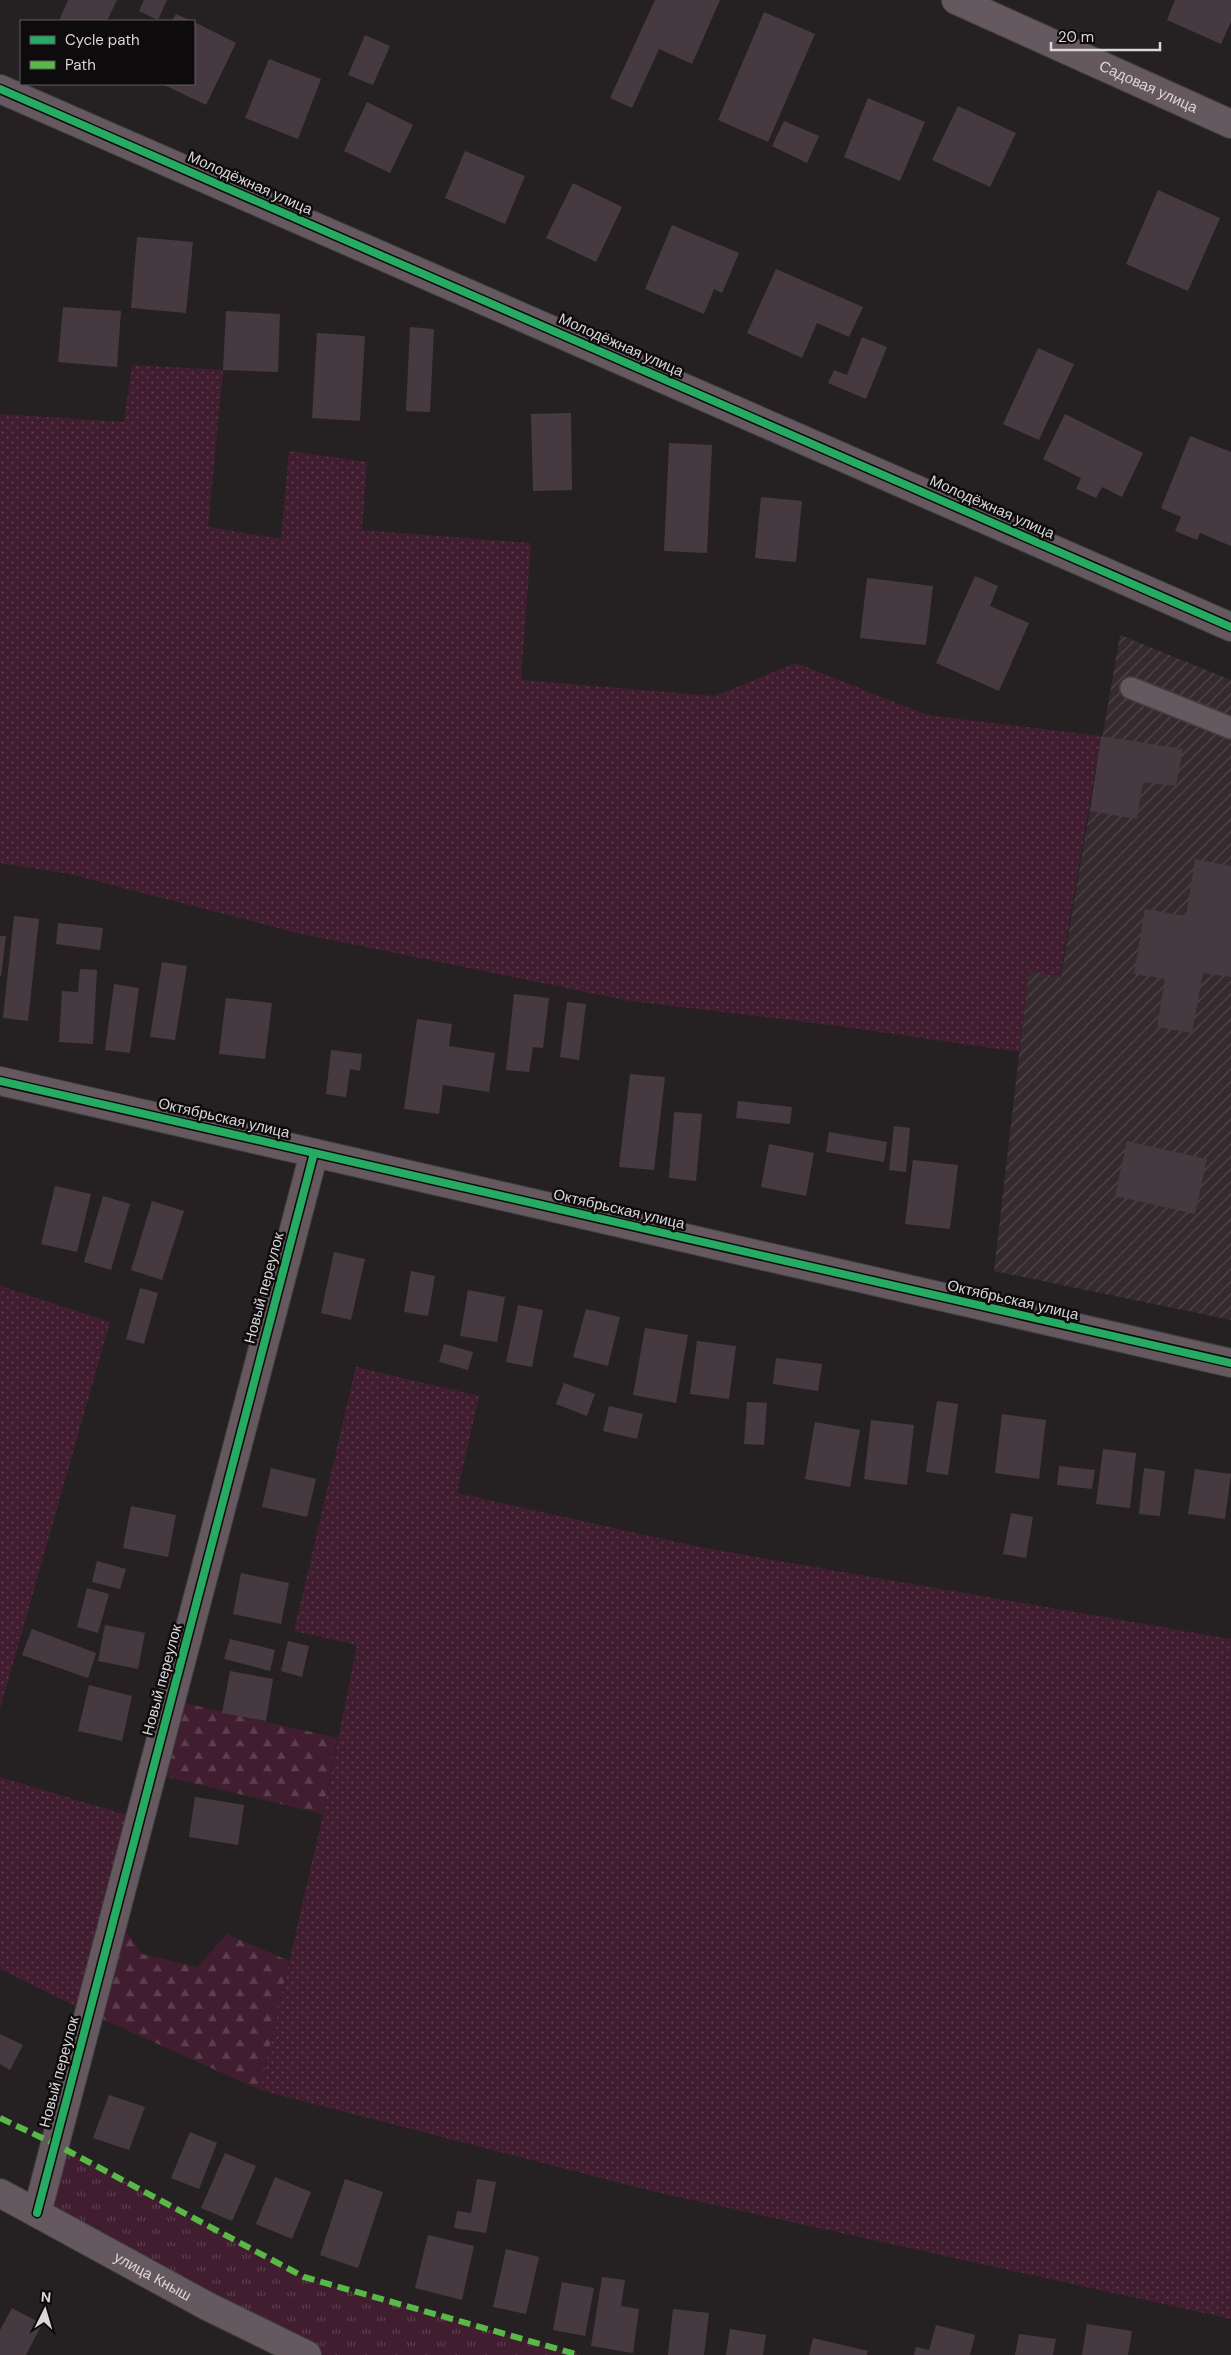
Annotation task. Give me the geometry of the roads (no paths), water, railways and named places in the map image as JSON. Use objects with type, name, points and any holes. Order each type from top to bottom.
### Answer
[{"type":"street","name":"Садовая улица","points":[[956,0],[1231,124]]},
{"type":"street","name":"Молодёжная улица","points":[[0,89],[1231,627]]},
{"type":"street","name":"Октябрьская улица","points":[[0,1081],[1231,1363]]},
{"type":"street","name":"Новый переулок","points":[[37,2214],[314,1153]]},
{"type":"street","name":"улица Кныш","points":[[0,2193],[207,2306],[307,2355]]},
{"type":"lane","points":[[1130,688],[1231,728]]}]
